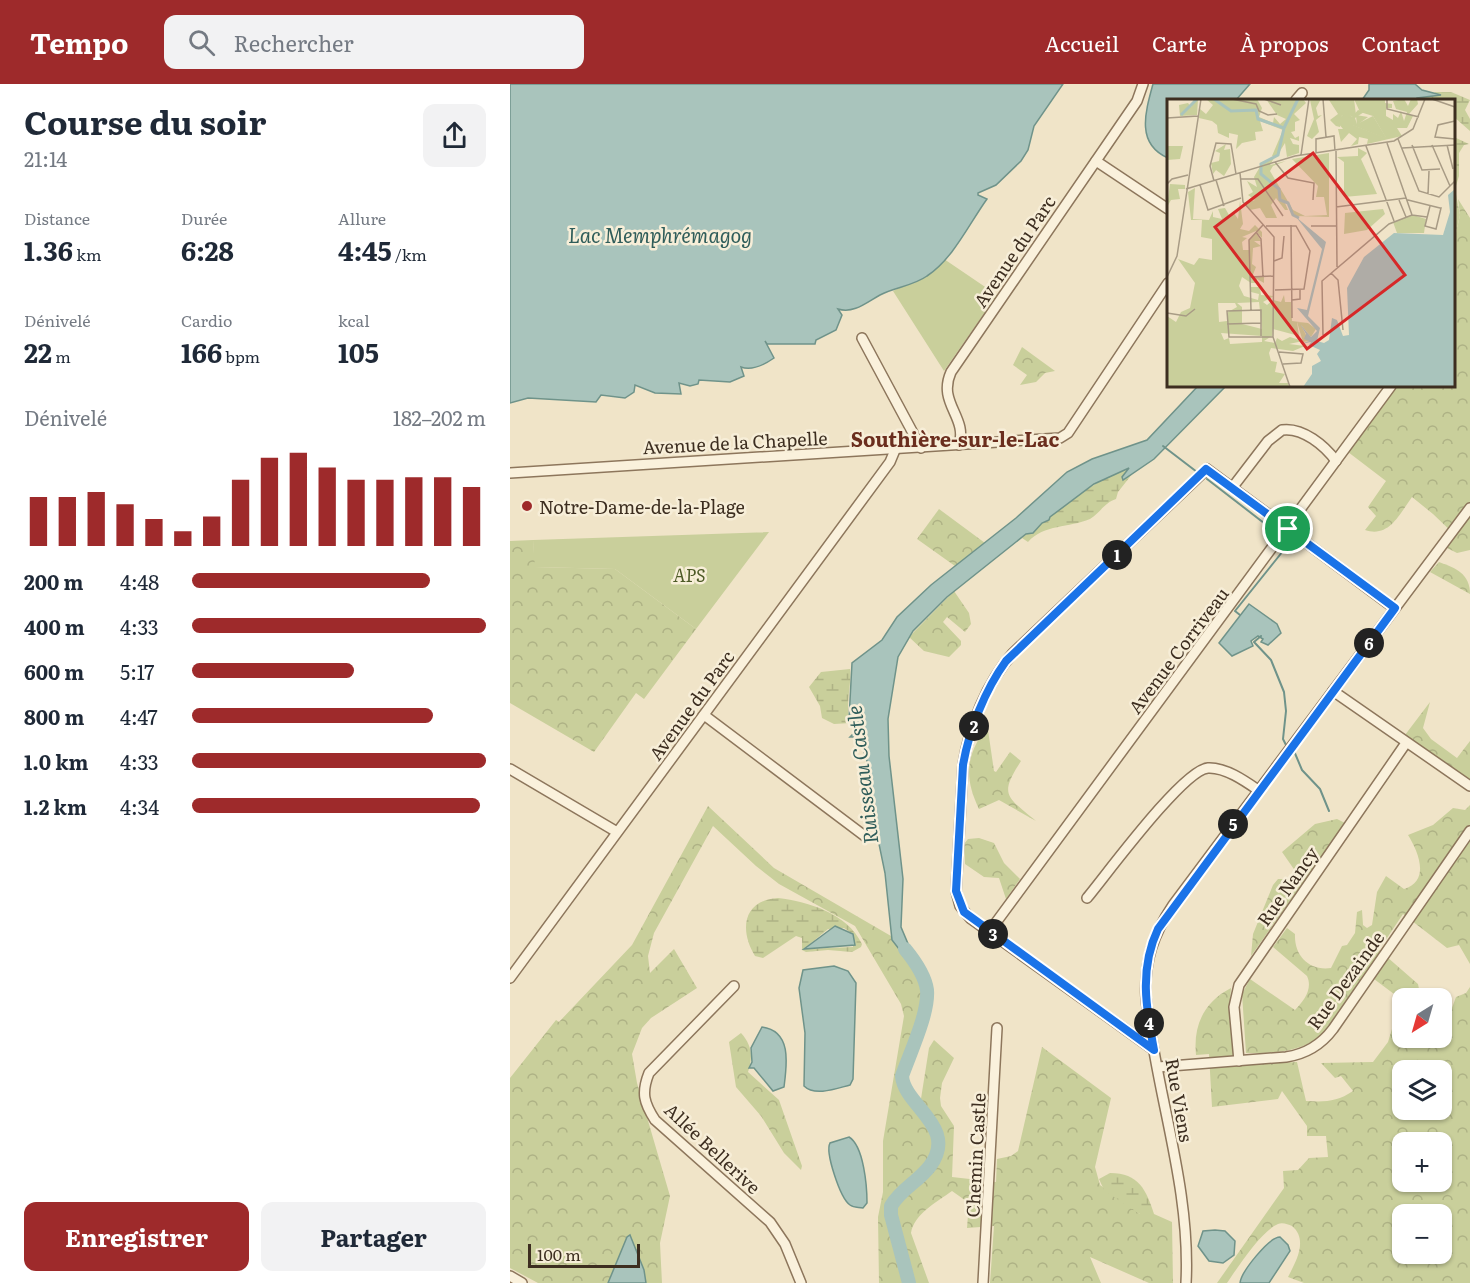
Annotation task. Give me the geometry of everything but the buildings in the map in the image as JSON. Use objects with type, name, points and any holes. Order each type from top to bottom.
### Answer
[{"type":"street","name":"Avenue du Parc","points":[[959,445],[960,426],[947,392],[951,372],[1139,98],[1143,84]]},
{"type":"street","points":[[1096,161],[1167,209]]},
{"type":"street","name":"Avenue de la Chapelle","points":[[510,473],[1057,438],[1066,435],[1167,284]]},
{"type":"street","points":[[862,338],[921,448]]},
{"type":"street","name":"Avenue Corriveau","points":[[989,932],[1288,529],[1390,387]]},
{"type":"street","points":[[1232,488],[1268,441],[1282,430],[1300,432],[1322,446],[1336,461]]},
{"type":"street","name":"Avenue du Parc","points":[[510,978],[890,462],[895,450]]},
{"type":"street","points":[[1154,1050],[989,932],[964,912],[957,898],[964,755],[994,679],[1013,653],[1206,469],[1395,608]]},
{"type":"street","name":"Rue Viens","points":[[1186,1283],[1180,1204],[1145,985],[1148,955],[1152,942],[1169,911],[1470,508]]},
{"type":"street","points":[[1333,691],[1470,786]]},
{"type":"street","points":[[704,715],[866,837]]},
{"type":"street","name":"Rue Nancy","points":[[1239,1061],[1234,1007],[1239,985],[1406,743]]},
{"type":"street","points":[[1087,898],[1169,799],[1198,771],[1208,768],[1217,769],[1258,790]]},
{"type":"street","points":[[510,769],[617,832]]},
{"type":"street","name":"Rue Dezainde","points":[[1158,1067],[1293,1056],[1313,1048],[1324,1040],[1470,831]]},
{"type":"street","name":"Allée Bellerive","points":[[734,986],[649,1073],[643,1089],[645,1105],[655,1120],[770,1222],[785,1244],[801,1283]]},
{"type":"street","name":"Chemin Castle","points":[[983,1283],[997,1028]]},
{"type":"street","points":[[510,1276],[522,1283]]},
{"type":"green space","points":[[1434,92],[1451,92],[1470,100],[1465,110],[1470,119],[1470,131],[1455,118],[1455,99],[1416,99],[1439,95]]},
{"type":"green space","points":[[1455,137],[1469,144],[1464,145],[1459,153],[1459,176],[1455,189]]},
{"type":"green space","points":[[1455,189],[1460,215],[1455,238]]},
{"type":"green space","points":[[1458,199],[1470,218],[1470,550],[1457,553],[1447,548],[1456,536],[1412,497],[1387,528],[1373,532],[1365,530],[1376,516],[1368,507],[1386,481],[1348,452],[1395,387],[1455,387],[1455,238],[1460,215]]},
{"type":"green space","points":[[944,259],[997,295],[944,371],[893,291],[932,272]]},
{"type":"green space","points":[[1022,347],[1055,371],[1045,373],[1036,382],[1020,385],[1027,375],[1013,365]]},
{"type":"green space","points":[[1124,468],[1129,468],[1122,477],[1123,479],[1133,473],[1118,492],[1116,499],[1090,519],[1049,529],[1034,536],[1028,542],[1022,538],[1029,532],[1033,533],[1075,497]]},
{"type":"green space","points":[[939,509],[985,543],[955,566],[917,539]]},
{"type":"green space","name":"APS","points":[[769,532],[696,629],[615,569],[534,567],[533,540]]},
{"type":"green space","points":[[533,540],[535,567],[615,569],[696,629],[644,699],[636,693],[594,752],[510,703],[510,541]]},
{"type":"green space","points":[[1439,562],[1456,569],[1465,577],[1470,594],[1430,572]]},
{"type":"green space","points":[[954,591],[969,613],[971,624],[965,632],[947,617],[943,622],[961,641],[961,645],[949,657],[924,651],[909,637]]},
{"type":"green space","points":[[850,669],[848,711],[851,723],[834,724],[822,718],[820,706],[809,687],[821,672]]},
{"type":"green space","points":[[1430,702],[1423,728],[1431,739],[1457,758],[1470,741],[1470,781],[1405,735]]},
{"type":"green space","points":[[988,730],[994,771],[996,772],[1010,752],[1021,761],[1010,781],[1009,794],[1018,806],[1036,821],[999,800],[979,809],[969,779],[970,760],[984,731]]},
{"type":"green space","points":[[1470,805],[1470,964],[1459,945],[1447,948],[1403,914],[1379,950],[1418,984],[1419,988],[1392,988],[1392,992],[1366,973],[1321,1036],[1312,1042],[1294,1049],[1276,1052],[1246,1053],[1242,994],[1250,979],[1295,1010],[1308,990],[1307,976],[1273,947],[1287,928],[1295,934],[1297,949],[1304,960],[1316,967],[1331,968],[1342,946],[1347,945],[1355,933],[1357,912],[1362,910],[1363,925],[1367,928],[1372,925],[1377,892],[1386,876],[1404,889],[1417,879],[1420,865],[1408,835],[1433,825],[1453,808],[1465,810]]},
{"type":"green space","points":[[708,806],[774,868],[891,936],[909,962],[915,962],[922,975],[925,1004],[918,1033],[902,1076],[903,1085],[920,1105],[929,1048],[934,1040],[954,1058],[942,1083],[940,1098],[941,1106],[954,1126],[952,1177],[996,1182],[997,1159],[1011,1156],[1018,1151],[1042,1047],[1111,1098],[1095,1167],[1100,1185],[1140,1214],[1154,1214],[1172,1222],[1173,1283],[1149,1283],[1090,1257],[1101,1283],[990,1283],[994,1226],[967,1228],[969,1203],[952,1191],[921,1214],[911,1233],[929,1283],[879,1283],[878,1217],[883,1192],[883,1141],[904,1016],[901,1004],[855,926],[779,884],[713,826],[654,933],[648,956],[650,973],[674,949],[697,988],[651,1018],[642,1028],[632,1054],[637,1083],[670,1196],[660,1243],[662,1283],[646,1283],[644,1270],[627,1237],[608,1283],[538,1283],[510,1268],[510,1078],[556,1020],[559,1022],[632,945]]},
{"type":"green space","points":[[1337,819],[1345,823],[1251,956],[1253,934],[1273,885],[1278,879],[1295,879],[1298,875],[1282,852],[1315,824]]},
{"type":"green space","points":[[979,838],[994,843],[1004,863],[1020,879],[1006,899],[999,878],[984,877],[965,864],[964,844],[968,839]]},
{"type":"green space","points":[[778,898],[790,900],[826,911],[847,924],[862,944],[861,947],[852,952],[828,950],[806,952],[802,950],[802,938],[796,936],[763,958],[755,956],[747,936],[747,918],[757,904]],"holes":[[[844,928],[853,934],[853,947],[804,949],[828,929]]]},
{"type":"green space","points":[[1470,987],[1470,1283],[1304,1283],[1288,1277],[1299,1252],[1300,1238],[1292,1226],[1281,1223],[1264,1234],[1227,1283],[1217,1283],[1284,1188],[1283,1171],[1298,1170],[1309,1158],[1328,1157],[1326,1136],[1307,1136],[1307,1126],[1282,1091],[1278,1099],[1212,1107],[1209,1054],[1196,1055],[1196,1034],[1207,1007],[1231,988],[1235,1065],[1297,1062],[1306,1101],[1325,1101],[1342,1097],[1353,1091],[1341,1076],[1335,1078],[1321,1063],[1373,1062],[1388,1042],[1392,1029],[1392,1048],[1452,1048],[1452,1008],[1456,997],[1466,993]]},
{"type":"green space","points":[[741,1033],[750,1051],[751,1061],[748,1072],[779,1100],[802,1166],[801,1170],[784,1153],[761,1116],[736,1087],[729,1042]]},
{"type":"green space","points":[[1110,1173],[1128,1176],[1140,1184],[1154,1214],[1140,1214],[1104,1190],[1099,1179]]},
{"type":"water","name":"Lac Memphrémagog","points":[[510,84],[1063,84],[1034,126],[1028,150],[1021,161],[996,185],[978,193],[987,199],[945,260],[927,276],[916,282],[886,292],[855,309],[838,309],[842,315],[836,330],[816,340],[815,344],[767,344],[765,341],[774,358],[770,361],[754,368],[741,367],[744,376],[730,382],[699,380],[698,384],[690,386],[679,383],[681,394],[655,393],[635,385],[634,392],[625,398],[601,395],[596,402],[528,398],[510,403]]},
{"type":"water","points":[[1153,84],[1250,84],[1237,99],[1167,99],[1167,157],[1151,145],[1147,136],[1147,106]]},
{"type":"water","points":[[1369,84],[1415,84],[1422,90],[1441,95],[1416,99],[1363,99],[1369,90]]},
{"type":"water","points":[[1197,387],[1225,387],[1154,459],[1123,480],[1122,477],[1129,468],[1094,484],[1049,520],[1042,523],[1033,533],[1026,534],[947,597],[913,631],[898,657],[888,719],[889,756],[903,879],[901,927],[909,946],[917,956],[915,962],[909,962],[892,940],[885,873],[872,810],[867,761],[859,737],[850,737],[856,731],[849,719],[852,663],[882,640],[897,617],[931,585],[1016,518],[1067,472],[1092,459],[1147,440]]},
{"type":"water","points":[[1249,604],[1277,624],[1281,633],[1268,645],[1261,642],[1263,639],[1258,636],[1251,641],[1253,646],[1232,656],[1219,643]]},
{"type":"water","points":[[835,926],[853,934],[855,945],[804,949]]},
{"type":"water","points":[[834,966],[848,971],[856,983],[853,1079],[850,1085],[827,1091],[814,1091],[804,1086],[805,1033],[799,988],[803,970]]},
{"type":"water","points":[[762,1027],[779,1035],[785,1050],[784,1087],[773,1091],[754,1068],[749,1068],[752,1062],[751,1048]]},
{"type":"water","points":[[849,1137],[858,1149],[864,1167],[867,1203],[863,1208],[852,1206],[846,1201],[831,1165],[830,1143]]},
{"type":"water","points":[[1203,1231],[1225,1231],[1235,1241],[1234,1255],[1223,1263],[1209,1261],[1198,1246]]},
{"type":"water","points":[[630,1235],[644,1270],[646,1283],[608,1283],[627,1237]]},
{"type":"water","points":[[1280,1237],[1288,1245],[1290,1251],[1269,1283],[1240,1283],[1245,1271],[1256,1256],[1269,1243]]},
{"type":"waterway","points":[[1163,446],[1197,472]]},
{"type":"waterway","points":[[1207,479],[1277,533]]},
{"type":"waterway","points":[[1240,615],[1235,611],[1283,551],[1288,541]]},
{"type":"waterway","points":[[1261,636],[1254,642],[1271,660],[1284,692],[1286,711],[1283,739],[1286,745]]},
{"type":"waterway","points":[[1294,751],[1302,770],[1320,789],[1329,811]]},
{"type":"waterway","name":"Ruisseau Castle","points":[[905,949],[924,979],[927,999],[922,1021],[902,1076],[905,1087],[928,1118],[938,1140],[937,1152],[930,1166],[891,1206],[891,1215],[909,1283]]},
{"type":"place","name":"Notre-Dame-de-la-Plage","points":[[527,506]]},
{"type":"district","name":"Southière-sur-le-Lac","points":[[955,438]]},
{"type":"route","points":[[1206,469],[1288,529],[1395,608],[1173,905],[1158,929],[1148,955],[1145,985],[1154,1050],[970,918],[960,906],[956,883],[964,755],[989,689],[1006,661],[1206,469]]}]
